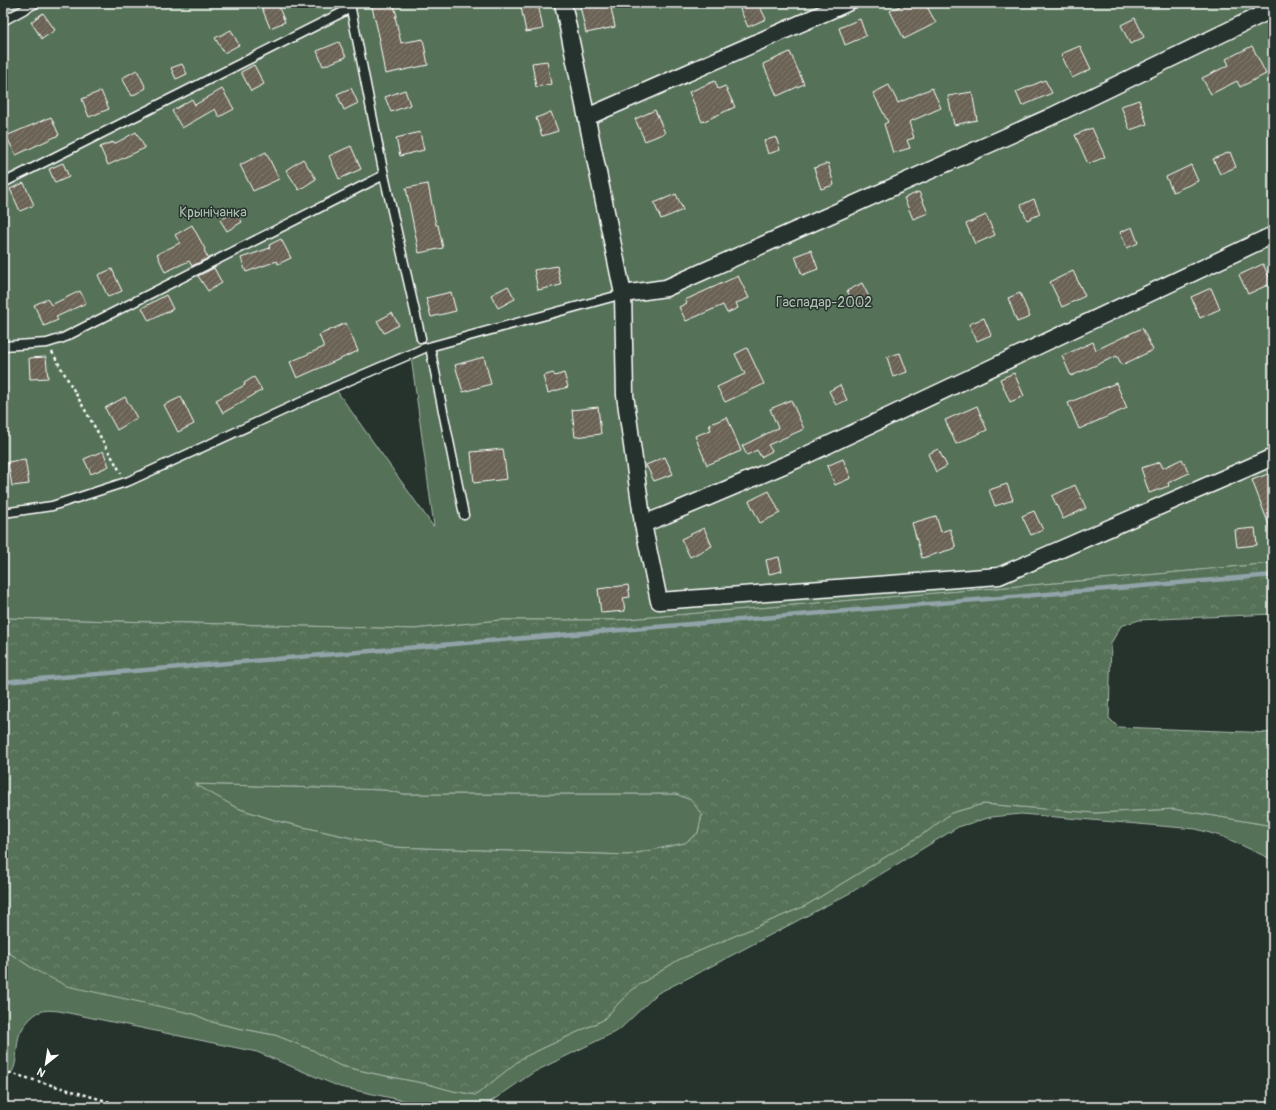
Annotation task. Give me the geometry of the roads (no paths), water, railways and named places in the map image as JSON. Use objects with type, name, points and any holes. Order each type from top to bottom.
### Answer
[{"type":"street","points":[[563,3],[588,117],[623,294],[625,396],[643,524],[659,601],[999,576],[1273,457]]},
{"type":"street","points":[[588,117],[847,3]]},
{"type":"street","points":[[623,294],[666,288],[1048,118],[1273,9]]},
{"type":"street","points":[[643,524],[796,460],[1273,235]]},
{"type":"lane","points":[[3,21],[36,3]]},
{"type":"lane","points":[[3,183],[350,6],[384,175],[421,338]]},
{"type":"lane","points":[[3,346],[47,343],[77,332],[384,175]]},
{"type":"lane","points":[[3,513],[52,506],[126,482],[334,387],[430,347],[623,294]]},
{"type":"lane","points":[[430,347],[464,515]]},
{"type":"waterway","points":[[3,682],[1273,575]]},
{"type":"park label","name":"Крынічанка","points":[[213,212]]},
{"type":"park label","name":"Гаспадар-2002","points":[[824,302]]}]
